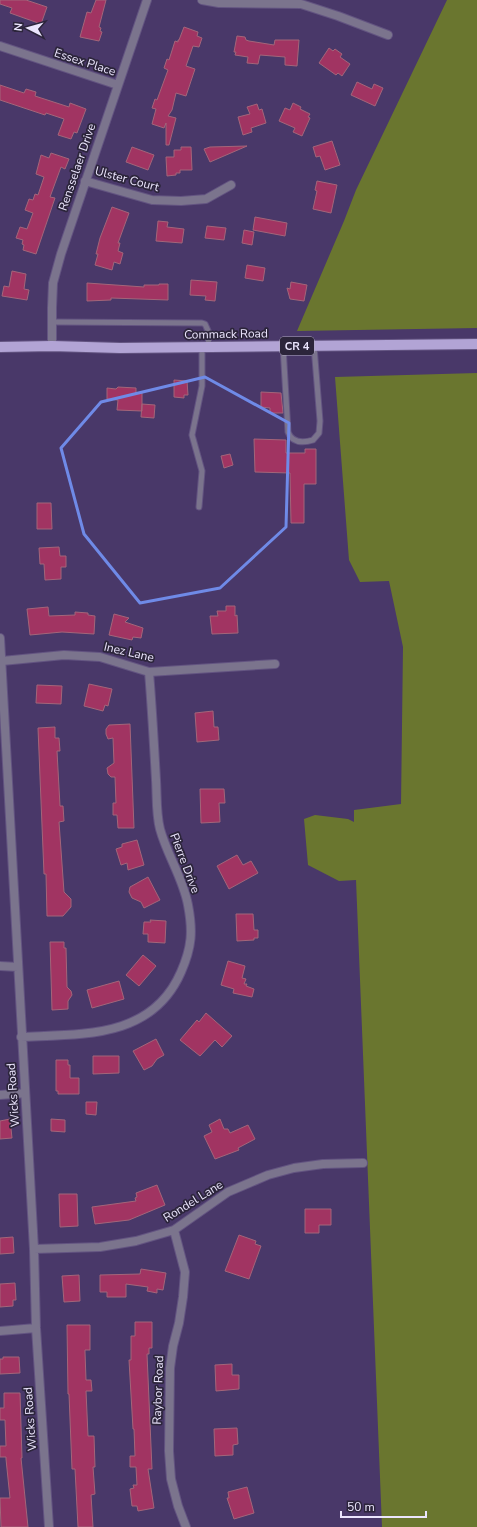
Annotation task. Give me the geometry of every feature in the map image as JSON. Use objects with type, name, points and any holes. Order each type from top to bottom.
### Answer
[{"type":"main road","name":"Commack Road","points":[[0,348],[52,346],[116,348],[476,344]]},
{"type":"street","name":"Rensselaer Drive","points":[[52,346],[54,283],[61,254],[147,0]]},
{"type":"street","points":[[202,0],[219,3],[301,4],[338,16],[388,36]]},
{"type":"street","name":"Essex Place","points":[[0,46],[118,85]]},
{"type":"street","name":"Ulster Court","points":[[85,180],[152,200],[180,202],[206,198],[232,184]]},
{"type":"street","name":"Wicks Road","points":[[0,638],[2,661],[2,703],[34,1249],[36,1328],[49,1527]]},
{"type":"street","name":"Inez Lane","points":[[2,661],[64,655],[100,657],[149,672],[275,664]]},
{"type":"street","name":"Pierre Drive","points":[[21,1037],[98,1032],[125,1026],[152,1012],[176,984],[187,957],[192,933],[188,904],[179,876],[167,852],[159,827],[149,672]]},
{"type":"street","points":[[0,966],[18,967]]},
{"type":"street","points":[[0,1095],[25,1093]]},
{"type":"street","name":"Rondel Lane","points":[[34,1249],[100,1247],[136,1241],[174,1230],[228,1192],[268,1175],[294,1168],[322,1164],[362,1163]]},
{"type":"street","name":"Raybor Road","points":[[174,1230],[185,1272],[179,1323],[172,1346],[170,1368],[169,1451],[171,1479],[178,1506],[186,1527]]},
{"type":"street","points":[[0,1331],[36,1328]]},
{"type":"lane","points":[[52,322],[205,324],[208,328],[202,386],[192,435],[202,471],[199,507]]},
{"type":"lane","points":[[283,346],[288,432],[290,438],[302,442],[314,440],[319,433],[320,421],[314,346]]},
{"type":"highlighted area","points":[[205,377],[289,423],[286,527],[220,588],[140,603],[84,534],[61,448],[101,402]]},
{"type":"green space","points":[[447,0],[477,0],[477,328],[297,331],[356,190]]},
{"type":"green space","points":[[477,373],[477,1527],[382,1527],[356,880],[339,881],[308,865],[304,819],[315,815],[348,819],[354,822],[354,810],[401,804],[403,647],[389,581],[360,582],[349,560],[335,377]]},
{"type":"building","points":[[0,0],[26,0],[47,7],[41,24],[10,13],[12,8],[0,4]]},
{"type":"building","points":[[96,0],[106,0],[99,27],[101,28],[100,31],[102,32],[99,41],[80,37],[87,12],[91,13]]},
{"type":"building","points":[[184,27],[198,32],[197,36],[202,38],[199,47],[193,46],[186,66],[195,69],[186,96],[176,93],[172,110],[168,116],[176,118],[169,145],[166,145],[166,123],[164,128],[152,124],[156,109],[152,108],[155,99],[157,100],[168,70],[164,68],[167,59],[169,60],[175,41],[178,42]]},
{"type":"building","points":[[237,36],[245,37],[246,40],[249,41],[274,45],[275,40],[299,40],[297,66],[285,65],[285,57],[260,55],[258,64],[247,63],[248,57],[235,55],[236,52],[234,52]]},
{"type":"building","points":[[329,48],[333,51],[335,49],[342,54],[340,57],[350,64],[342,76],[338,73],[336,75],[319,63]]},
{"type":"building","points":[[357,82],[372,89],[374,84],[383,88],[375,106],[351,95]]},
{"type":"building","points":[[0,85],[24,93],[26,89],[36,92],[35,96],[69,107],[70,103],[86,109],[77,133],[74,132],[71,139],[58,135],[64,119],[46,113],[45,115],[0,100]]},
{"type":"building","points":[[293,103],[301,107],[300,109],[310,114],[308,117],[310,118],[302,136],[293,132],[295,128],[279,121],[285,108],[290,110]]},
{"type":"building","points":[[257,104],[259,110],[262,109],[266,123],[251,128],[252,132],[243,135],[238,117],[250,114],[247,107]]},
{"type":"building","points":[[332,141],[340,165],[325,170],[320,156],[316,157],[313,147]]},
{"type":"building","points":[[247,146],[210,162],[204,149],[210,147]]},
{"type":"building","points":[[132,147],[154,155],[148,170],[126,162]]},
{"type":"building","points":[[181,147],[191,147],[192,170],[180,170],[180,173],[176,173],[176,175],[167,176],[166,157],[174,157],[174,150],[181,150]]},
{"type":"building","points":[[51,153],[69,159],[65,169],[61,167],[50,197],[55,198],[36,254],[23,250],[23,240],[16,238],[20,227],[27,229],[33,213],[25,210],[29,199],[33,200],[35,194],[38,195],[44,177],[36,174],[41,155],[49,158]]},
{"type":"building","points":[[317,181],[337,185],[331,213],[313,209],[317,191],[315,190]]},
{"type":"building","points":[[112,207],[129,213],[118,243],[120,243],[118,251],[123,253],[120,264],[114,262],[112,270],[95,265],[100,238]]},
{"type":"building","points":[[255,217],[287,223],[285,236],[253,230]]},
{"type":"building","points":[[158,221],[168,222],[167,227],[184,229],[182,243],[156,241]]},
{"type":"building","points":[[207,226],[226,228],[224,240],[205,238]]},
{"type":"building","points":[[244,230],[254,232],[252,245],[242,243]]},
{"type":"building","points":[[247,265],[265,268],[263,281],[245,278]]},
{"type":"building","points":[[12,271],[26,274],[24,289],[29,290],[27,300],[2,296],[4,286],[9,287]]},
{"type":"building","points":[[191,280],[217,282],[215,301],[205,300],[206,296],[190,295]]},
{"type":"building","points":[[291,282],[307,285],[304,301],[290,299],[287,288],[290,289]]},
{"type":"building","points":[[87,283],[144,287],[144,285],[168,284],[168,300],[111,298],[111,300],[87,301]]},
{"type":"building","points":[[174,380],[187,381],[188,395],[184,395],[184,398],[174,397]]},
{"type":"building","points":[[118,387],[136,388],[136,393],[142,393],[142,411],[117,410],[118,400],[107,399],[107,388],[116,389]]},
{"type":"building","points":[[261,392],[281,393],[283,413],[270,413],[270,408],[261,407]]},
{"type":"building","points":[[142,404],[155,405],[154,418],[141,417]]},
{"type":"building","points":[[254,439],[286,440],[286,453],[305,453],[305,449],[316,449],[316,484],[304,484],[304,523],[291,523],[290,473],[255,472]]},
{"type":"building","points":[[230,454],[233,465],[224,468],[221,456]]},
{"type":"building","points":[[37,503],[51,503],[52,529],[37,529]]},
{"type":"building","points":[[59,547],[60,556],[66,556],[66,567],[61,567],[61,579],[45,580],[44,564],[40,564],[39,548]]},
{"type":"building","points":[[226,606],[235,606],[238,633],[212,634],[210,616],[218,616],[217,611],[226,611]]},
{"type":"building","points":[[48,607],[49,616],[75,615],[75,612],[88,613],[88,615],[95,616],[94,634],[62,632],[30,635],[27,609]]},
{"type":"building","points":[[114,614],[129,618],[125,622],[143,628],[141,638],[133,637],[132,640],[109,635]]},
{"type":"building","points":[[89,684],[112,689],[108,706],[105,705],[103,711],[84,706]]},
{"type":"building","points":[[37,685],[62,686],[61,704],[36,703]]},
{"type":"building","points":[[213,711],[214,727],[218,727],[219,740],[197,742],[195,713]]},
{"type":"building","points":[[130,724],[134,828],[118,828],[117,815],[113,815],[113,803],[116,803],[115,777],[111,777],[108,774],[107,768],[114,763],[113,738],[108,739],[106,729],[109,725]]},
{"type":"building","points":[[55,727],[55,738],[59,738],[60,751],[57,751],[60,806],[63,806],[64,821],[59,822],[64,892],[71,899],[71,907],[63,916],[47,916],[38,728]]},
{"type":"building","points":[[200,789],[224,789],[225,803],[219,803],[220,822],[201,823]]},
{"type":"building","points":[[137,840],[144,865],[128,870],[127,863],[121,865],[116,849],[122,847],[122,844]]},
{"type":"building","points":[[237,855],[243,865],[251,861],[258,873],[229,889],[217,866]]},
{"type":"building","points":[[148,877],[160,900],[144,908],[141,902],[132,898],[129,892],[130,887]]},
{"type":"building","points":[[236,914],[253,914],[254,930],[258,930],[258,938],[254,938],[254,940],[237,941]]},
{"type":"building","points":[[150,920],[166,921],[165,943],[148,942],[148,934],[143,934],[144,922],[151,922]]},
{"type":"building","points":[[50,942],[64,942],[64,948],[66,948],[67,987],[71,991],[72,995],[68,1001],[68,1009],[52,1010]]},
{"type":"building","points":[[143,955],[156,966],[139,986],[126,975]]},
{"type":"building","points":[[228,961],[245,966],[242,978],[246,979],[244,984],[247,984],[246,986],[254,989],[252,997],[233,993],[234,989],[221,985]]},
{"type":"building","points":[[119,981],[124,999],[92,1008],[87,990]]},
{"type":"building","points":[[206,1013],[232,1036],[222,1047],[215,1040],[200,1056],[180,1040],[197,1020],[199,1022]]},
{"type":"building","points":[[156,1039],[164,1055],[157,1059],[152,1066],[144,1070],[133,1051]]},
{"type":"building","points":[[93,1056],[119,1056],[119,1073],[93,1074]]},
{"type":"building","points":[[56,1060],[68,1060],[68,1065],[70,1065],[70,1078],[79,1078],[79,1094],[58,1094],[58,1091],[56,1091]]},
{"type":"building","points":[[86,1102],[97,1102],[96,1115],[86,1114]]},
{"type":"building","points":[[10,1119],[12,1138],[0,1139],[0,1121]]},
{"type":"building","points":[[51,1119],[65,1120],[65,1132],[51,1131]]},
{"type":"building","points":[[220,1119],[224,1129],[228,1129],[230,1133],[248,1125],[255,1139],[238,1148],[239,1150],[215,1159],[204,1136],[212,1132],[209,1125]]},
{"type":"building","points":[[157,1185],[165,1205],[129,1220],[95,1224],[92,1207],[136,1201],[136,1193]]},
{"type":"building","points":[[59,1194],[77,1194],[78,1226],[60,1227]]},
{"type":"building","points":[[305,1209],[331,1209],[331,1225],[319,1225],[319,1233],[305,1233]]},
{"type":"building","points":[[239,1235],[256,1241],[255,1244],[261,1246],[249,1279],[225,1271]]},
{"type":"building","points":[[13,1237],[14,1253],[0,1254],[0,1238]]},
{"type":"building","points":[[141,1269],[166,1273],[163,1290],[157,1289],[157,1293],[147,1291],[148,1287],[126,1284],[126,1297],[107,1297],[107,1292],[100,1292],[100,1275],[140,1274]]},
{"type":"building","points":[[79,1275],[80,1301],[64,1302],[62,1276]]},
{"type":"building","points":[[15,1283],[16,1300],[13,1300],[13,1306],[0,1307],[0,1284]]},
{"type":"building","points":[[135,1322],[152,1322],[152,1348],[149,1348],[149,1354],[147,1354],[152,1469],[148,1469],[154,1508],[138,1511],[137,1506],[132,1506],[130,1489],[134,1488],[133,1485],[137,1485],[136,1467],[130,1467],[130,1456],[135,1456],[129,1360],[131,1360],[131,1336],[135,1336]]},
{"type":"building","points":[[67,1325],[90,1325],[90,1350],[85,1350],[85,1352],[86,1380],[91,1380],[92,1391],[86,1391],[88,1436],[94,1436],[95,1467],[93,1467],[95,1494],[91,1495],[93,1527],[78,1527],[75,1469],[72,1469],[68,1394]]},
{"type":"building","points":[[3,1357],[19,1357],[20,1373],[0,1374],[0,1359],[3,1359]]},
{"type":"building","points":[[232,1364],[232,1375],[239,1375],[239,1389],[216,1391],[215,1365]]},
{"type":"building","points":[[4,1393],[20,1393],[21,1458],[28,1527],[1,1527],[0,1498],[10,1498],[6,1457],[0,1457],[0,1446],[6,1446],[5,1420],[0,1420],[0,1408],[4,1408]]},
{"type":"building","points":[[237,1428],[238,1444],[233,1445],[233,1455],[215,1456],[214,1429]]},
{"type":"building","points":[[247,1487],[254,1513],[234,1519],[227,1498],[229,1498],[228,1492]]}]
